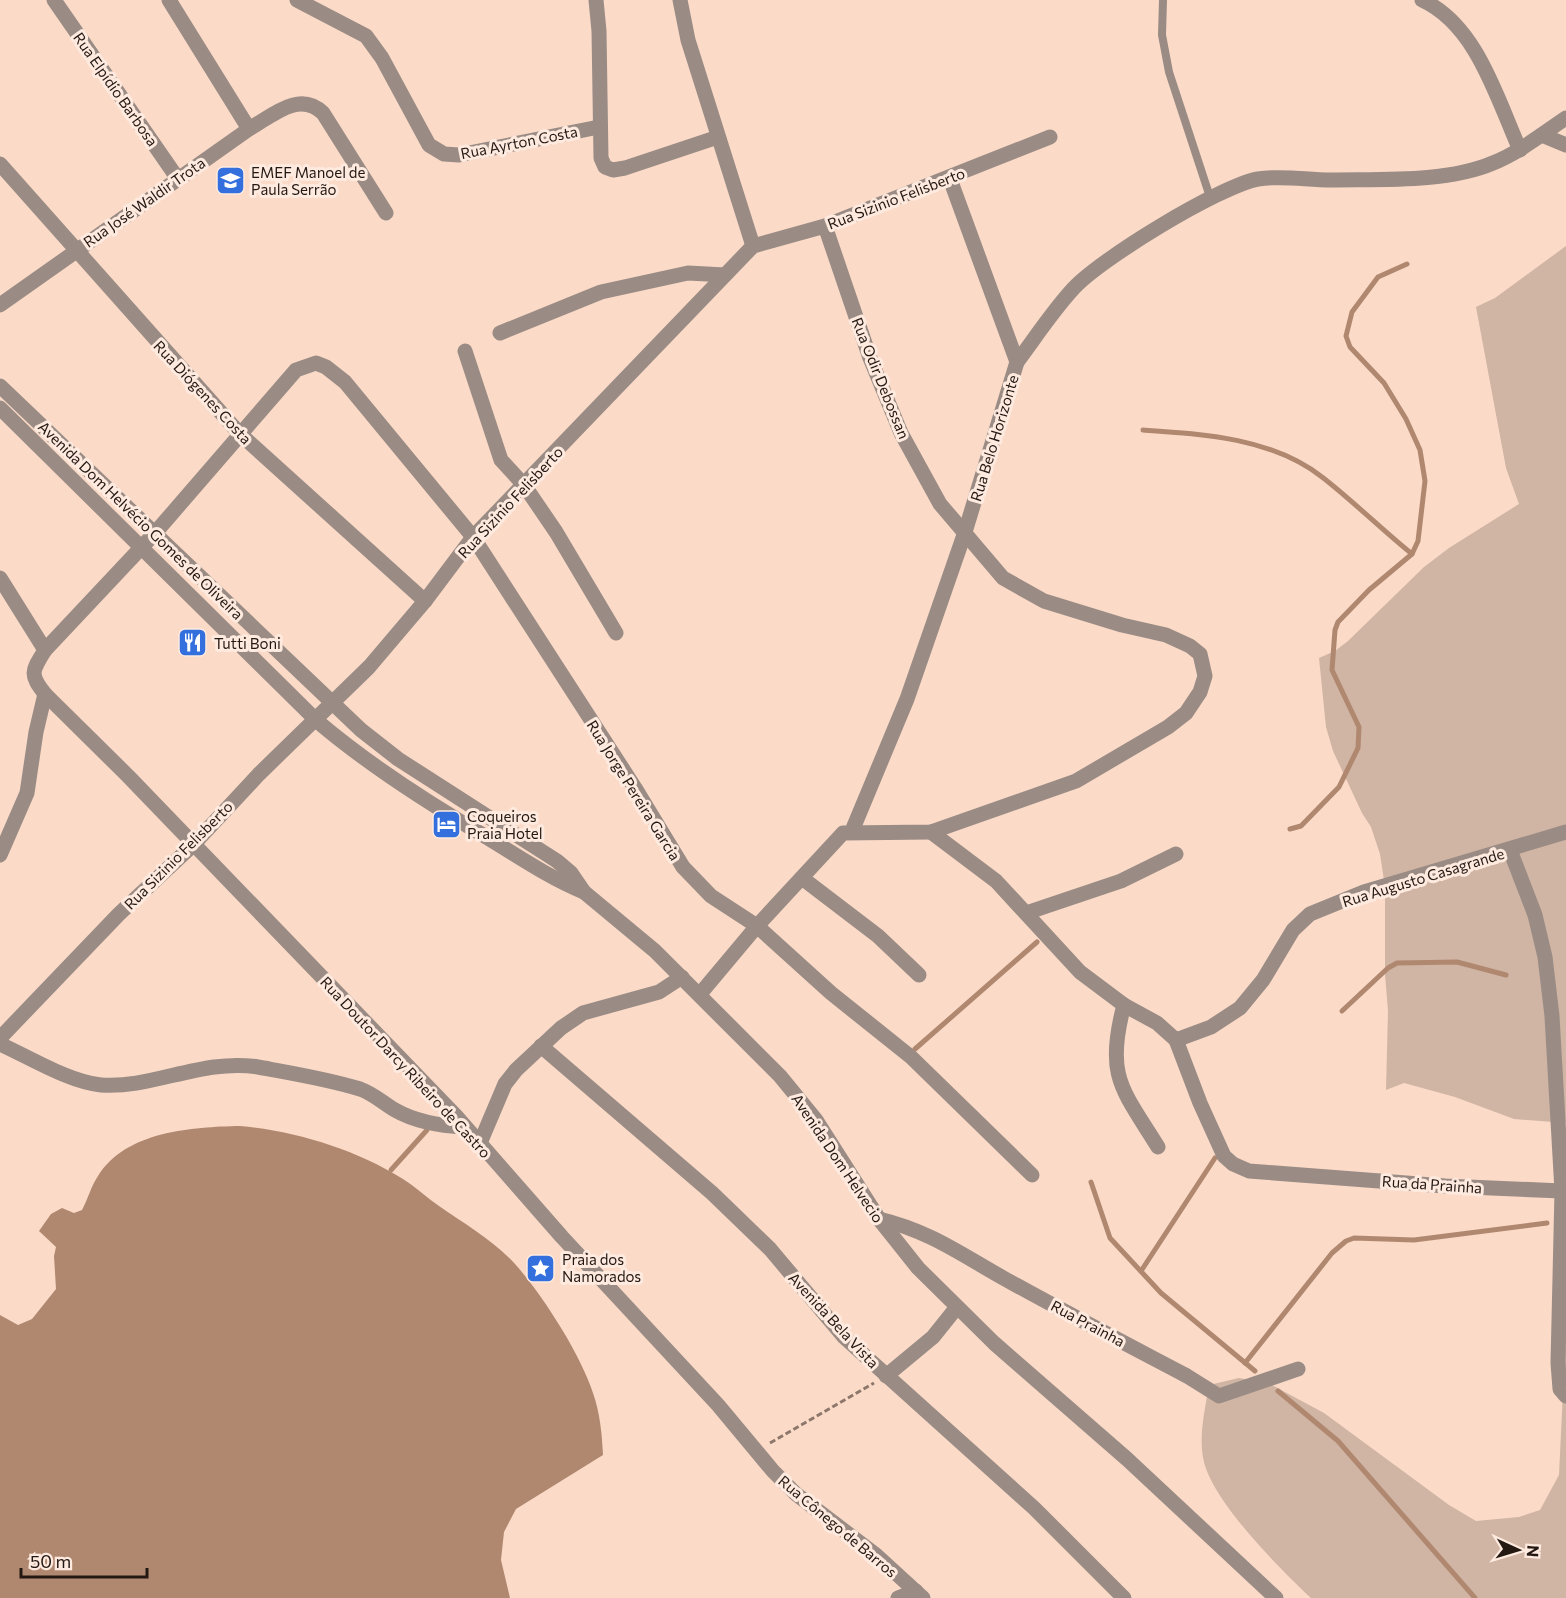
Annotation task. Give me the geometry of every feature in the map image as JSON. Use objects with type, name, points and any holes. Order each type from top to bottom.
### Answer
[{"type":"street","name":"Rua Elpídio Barbosa","points":[[54,0],[178,179]]},
{"type":"street","points":[[169,0],[249,129]]},
{"type":"street","name":"Rua Ayrton Costa","points":[[297,0],[366,36],[382,58],[420,133],[435,151],[459,155],[599,127]]},
{"type":"street","points":[[596,0],[599,30],[599,127],[602,163],[613,170],[718,137]]},
{"type":"street","points":[[680,0],[688,40],[753,246]]},
{"type":"street","points":[[1422,0],[1432,4],[1460,30],[1472,48],[1520,150]]},
{"type":"street","name":"Rua José Waldir Trota","points":[[0,305],[249,129],[291,104],[308,102],[323,113],[386,213]]},
{"type":"street","points":[[1017,362],[1079,282],[1101,264],[1210,197],[1255,179],[1282,176],[1317,180],[1406,179],[1468,171],[1491,164],[1520,150],[1566,118]]},
{"type":"street","points":[[1542,135],[1566,145]]},
{"type":"street","name":"Rua Sizinio Felisberto","points":[[0,1038],[118,914],[193,845],[259,774],[334,704],[425,601],[473,537],[753,246],[825,226],[950,179],[1050,137]]},
{"type":"street","name":"Rua Diógenes Costa","points":[[0,164],[240,434],[425,601]]},
{"type":"street","name":"Rua Belo Horizonte","points":[[852,831],[907,699],[965,532],[1017,362],[950,179]]},
{"type":"street","name":"Rua Odir Debossan","points":[[825,226],[870,358],[901,433],[940,504],[1003,578],[1044,601],[1122,625],[1166,635],[1200,654],[1205,676],[1200,692],[1186,713],[1168,727],[1076,781],[1049,793],[976,814],[931,832]]},
{"type":"street","points":[[500,333],[601,292],[688,273],[725,275]]},
{"type":"street","points":[[465,351],[501,460],[524,485],[556,532],[616,633]]},
{"type":"street","name":"Rua Jorge Pereira Garcia","points":[[240,434],[296,370],[316,363],[326,367],[345,382],[473,537],[635,788],[683,867],[711,897],[757,926],[831,993],[911,1057],[1032,1174]]},
{"type":"street","name":"Avenida Dom Helvécio Gomes de Oliveira","points":[[0,386],[334,704],[398,759],[557,861],[571,873],[584,892]]},
{"type":"street","name":"Avenida Dom Helvécio Gomes de Oliveira","points":[[0,408],[317,721],[420,798],[548,875],[584,892]]},
{"type":"street","points":[[0,855],[27,794],[36,732],[45,694],[34,681],[33,674],[45,650],[156,533],[240,434]]},
{"type":"street","points":[[0,578],[45,650]]},
{"type":"street","name":"Rua Doutor Darcy Ribeiro de Castro","points":[[45,694],[128,776],[465,1127],[756,1451]]},
{"type":"street","points":[[700,994],[836,838],[852,831],[931,832],[996,881],[1080,972],[1124,1005],[1157,1023],[1176,1040]]},
{"type":"street","name":"Rua Augusto Casagrande","points":[[1176,1040],[1211,1027],[1240,1008],[1263,980],[1293,930],[1310,914],[1364,892],[1566,832]]},
{"type":"street","points":[[1510,850],[1534,915],[1545,957],[1552,1016],[1562,1191],[1558,1363],[1560,1389],[1566,1396]]},
{"type":"street","points":[[1026,913],[1121,881],[1176,854]]},
{"type":"street","points":[[801,878],[878,936],[919,975]]},
{"type":"street","name":"Avenida Dom Helvecio","points":[[584,892],[682,977],[780,1076],[816,1120],[879,1219],[918,1268],[957,1307],[1127,1459],[1276,1598]]},
{"type":"street","points":[[480,1143],[506,1084],[516,1070],[541,1046],[583,1013],[649,996],[682,977]]},
{"type":"street","points":[[1124,1005],[1114,1053],[1122,1089],[1158,1147]]},
{"type":"street","name":"Rua da Prainha","points":[[1176,1040],[1200,1103],[1224,1156],[1233,1164],[1249,1171],[1445,1186],[1562,1191]]},
{"type":"street","points":[[0,1044],[98,1085],[122,1086],[171,1074],[226,1065],[256,1067],[359,1089],[407,1116],[437,1124],[465,1127]]},
{"type":"street","name":"Avenida Bela Vista","points":[[541,1046],[712,1193],[770,1249],[844,1336],[1034,1508],[1124,1598]]},
{"type":"street","name":"Rua Prainha","points":[[879,1219],[910,1227],[936,1238],[978,1264],[1220,1396],[1298,1369]]},
{"type":"street","points":[[886,1376],[933,1337],[957,1307]]},
{"type":"street","name":"Rua Cônego de Barros","points":[[756,1451],[796,1494],[876,1555],[920,1595]]},
{"type":"street","points":[[898,1598],[920,1595]]},
{"type":"lane","points":[[1162,0],[1162,35],[1169,72],[1210,197]]},
{"type":"path","points":[[756,1451],[886,1376]]},
{"type":"shaded area","points":[[1566,246],[1566,1123],[1514,1119],[1455,1097],[1404,1083],[1386,1090],[1388,1011],[1385,974],[1385,887],[1380,854],[1371,827],[1333,751],[1326,727],[1319,658],[1335,651],[1348,641],[1424,567],[1449,548],[1519,504],[1506,468],[1476,307],[1495,298]]},
{"type":"shaded area","points":[[240,1126],[282,1132],[345,1150],[408,1182],[489,1240],[507,1256],[537,1291],[570,1343],[580,1361],[595,1401],[603,1455],[516,1509],[504,1532],[501,1560],[510,1598],[0,1598],[0,1315],[18,1325],[32,1319],[56,1289],[54,1256],[56,1247],[39,1231],[51,1214],[62,1208],[74,1213],[82,1210],[98,1176],[110,1161],[125,1149],[162,1134],[181,1130]]},
{"type":"shaded area","points":[[1566,1329],[1566,1598],[1311,1598],[1234,1515],[1210,1478],[1202,1453],[1203,1423],[1209,1385],[1239,1378],[1268,1383],[1324,1413],[1449,1505],[1476,1521],[1519,1517],[1540,1510],[1559,1475]]},
{"type":"waterway","points":[[1290,829],[1301,826],[1339,787],[1358,748],[1359,727],[1332,670],[1335,630],[1338,622],[1369,590],[1412,554],[1418,541],[1425,481],[1420,450],[1406,419],[1384,383],[1350,347],[1346,336],[1352,312],[1378,277],[1407,264]]},
{"type":"waterway","points":[[1143,430],[1237,440],[1282,454],[1322,477],[1412,554]]},
{"type":"waterway","points":[[915,1049],[1037,942]]},
{"type":"waterway","points":[[1342,1011],[1388,968],[1397,963],[1457,962],[1506,975]]},
{"type":"waterway","points":[[391,1170],[427,1130]]},
{"type":"waterway","points":[[1141,1271],[1215,1158]]},
{"type":"waterway","points":[[1091,1182],[1110,1238],[1161,1293],[1255,1371]]},
{"type":"waterway","points":[[1245,1363],[1332,1253],[1346,1241],[1354,1238],[1414,1240],[1547,1223]]},
{"type":"waterway","points":[[1278,1391],[1338,1441],[1475,1598]]},
{"type":"place","name":"EMEF Manoel de Paula Serrão","points":[[230,181]]},
{"type":"place","name":"Tutti Boni","points":[[193,643]]},
{"type":"place","name":"Coqueiros Praia Hotel","points":[[446,825]]},
{"type":"place","name":"Praia dos Namorados","points":[[541,1268]]}]
